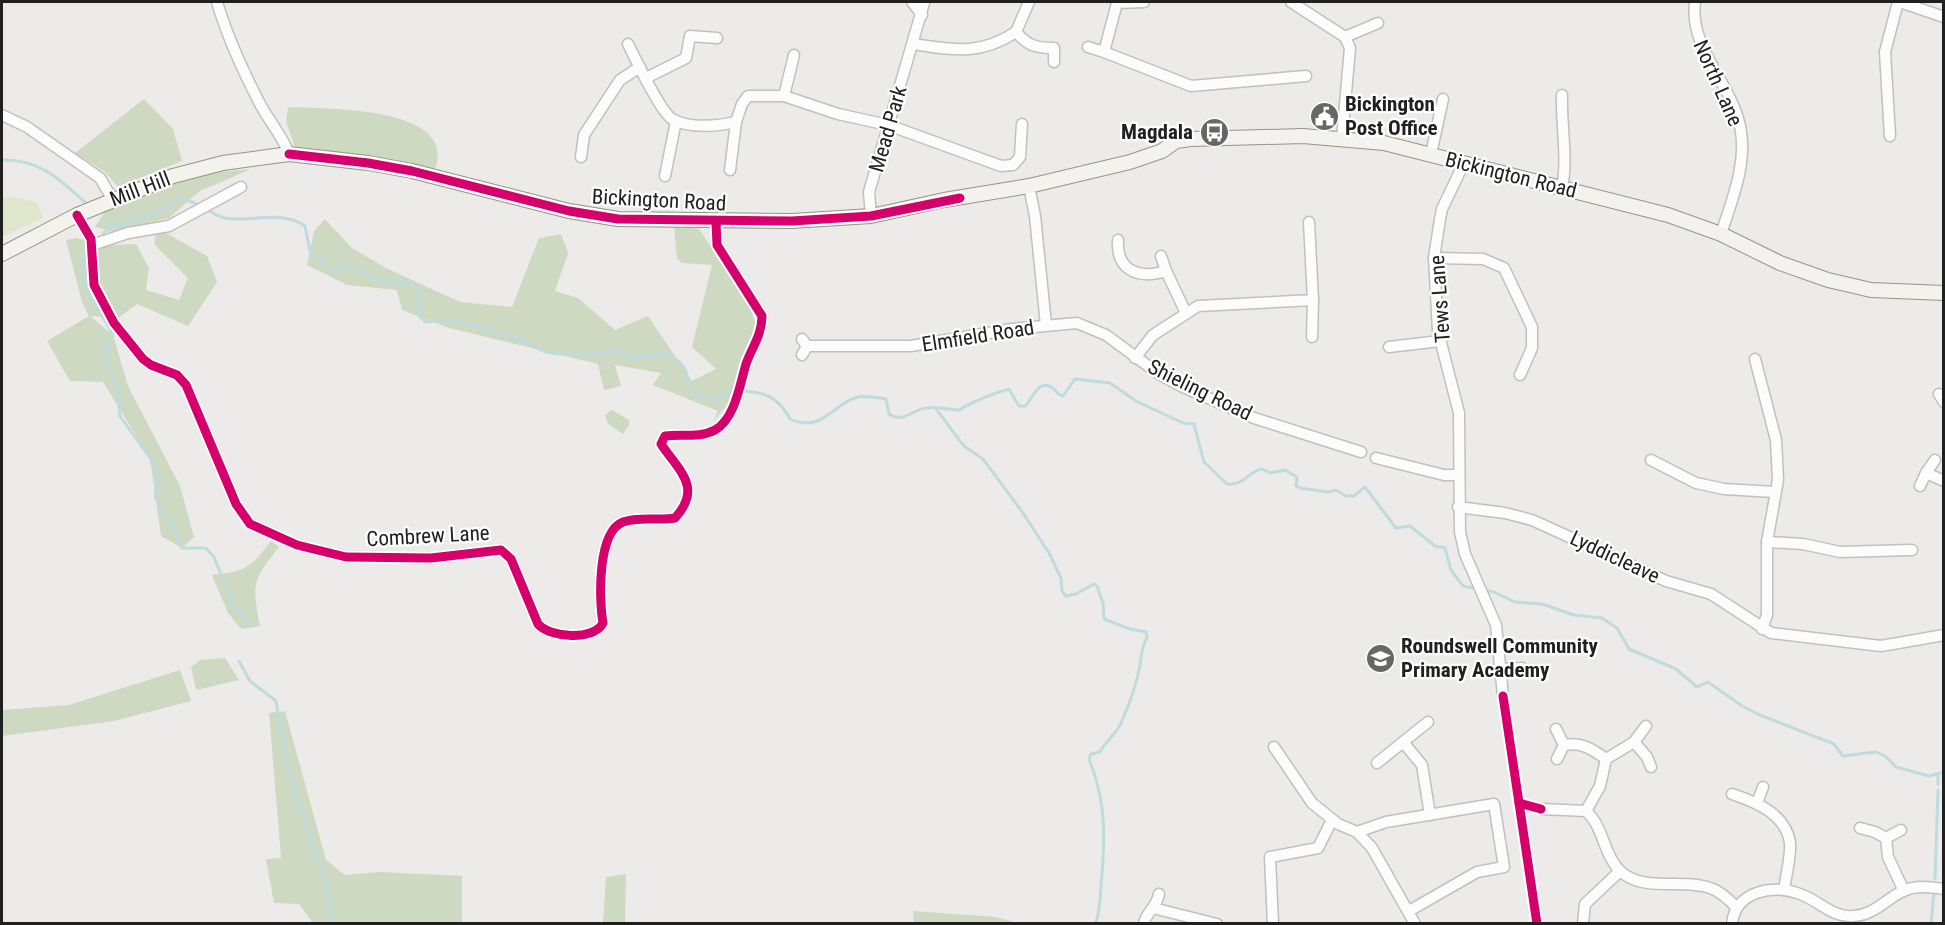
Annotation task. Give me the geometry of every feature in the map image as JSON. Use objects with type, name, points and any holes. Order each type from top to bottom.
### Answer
[{"type":"main road","name":"Bickington Road","points":[[289,154],[390,167],[569,211],[618,219],[716,222],[871,216],[1029,186],[1130,162],[1161,151],[1176,141],[1303,136],[1342,138],[1384,143],[1431,154],[1668,215],[1721,234],[1780,263],[1828,280],[1871,290],[1944,293]]},
{"type":"main road","name":"Mill Hill","points":[[2,254],[77,215],[173,176],[203,168],[289,154]]},
{"type":"street","points":[[217,2],[228,37],[258,101],[284,139],[289,154]]},
{"type":"street","points":[[912,2],[922,15]]},
{"type":"street","points":[[914,44],[959,50],[982,49],[998,44],[1016,32],[1029,2]]},
{"type":"street","points":[[1104,52],[1117,2],[1144,2]]},
{"type":"street","points":[[1291,2],[1345,37],[1350,48],[1342,138]]},
{"type":"street","name":"North Lane","points":[[1695,2],[1693,15],[1697,40],[1715,67],[1740,126],[1741,165],[1721,234]]},
{"type":"street","points":[[1890,136],[1885,52],[1899,2],[1944,17]]},
{"type":"street","name":"Mead Park","points":[[871,216],[869,192],[914,44],[924,3]]},
{"type":"street","points":[[1345,37],[1378,23]]},
{"type":"street","points":[[1016,32],[1025,43],[1037,48],[1059,47],[1054,62]]},
{"type":"street","points":[[646,78],[686,58],[690,36],[717,38]]},
{"type":"street","points":[[628,44],[666,114],[676,121],[717,126],[736,122]]},
{"type":"street","points":[[1088,47],[1191,86],[1306,76]]},
{"type":"street","points":[[784,96],[794,55]]},
{"type":"street","points":[[581,157],[584,135],[620,80],[640,67]]},
{"type":"street","points":[[1562,95],[1561,127],[1565,174],[1562,188]]},
{"type":"street","points":[[730,171],[736,122],[742,104],[748,96],[784,96],[838,114],[888,125],[1001,166],[1013,165],[1020,157],[1022,124]]},
{"type":"street","points":[[1431,154],[1443,99]]},
{"type":"street","points":[[2,115],[27,127],[100,178],[113,200]]},
{"type":"street","points":[[665,176],[676,121]]},
{"type":"street","name":"Tews Lane","points":[[1464,163],[1442,209],[1434,258],[1440,341],[1459,413],[1458,507],[1465,554],[1496,625],[1503,696]]},
{"type":"street","name":"Elmfield Road","points":[[803,347],[911,346],[1046,325],[1035,216],[1029,186]]},
{"type":"street","points":[[92,245],[128,233],[169,226],[241,187]]},
{"type":"street","name":"Combrew Lane","points":[[77,215],[92,245],[94,285],[114,323],[143,359],[177,375],[186,385],[236,504],[250,524],[297,545],[346,557],[431,558],[501,550],[511,559],[538,624],[544,630],[558,634],[592,633],[600,630],[603,623],[603,554],[607,539],[615,526],[633,520],[675,518],[688,497],[686,477],[661,444],[662,438],[702,434],[716,430],[733,406],[747,362],[757,343],[762,316],[717,245],[716,222]]},
{"type":"street","points":[[1309,222],[1313,300],[1312,337]]},
{"type":"street","points":[[1106,252],[1118,246],[1120,260],[1128,269],[1138,273],[1153,274],[1166,270]]},
{"type":"street","points":[[1161,256],[1186,313]]},
{"type":"street","points":[[1434,258],[1484,259],[1504,268],[1532,327],[1532,348],[1520,375]]},
{"type":"street","points":[[1135,358],[1153,335],[1186,313],[1209,304],[1313,300]]},
{"type":"street","name":"Shieling Road","points":[[1046,325],[1077,323],[1089,326],[1106,335],[1135,358],[1183,387],[1254,418],[1361,452]]},
{"type":"street","points":[[1389,347],[1440,341]]},
{"type":"street","points":[[1755,359],[1776,440],[1778,480],[1774,492],[1767,542],[1767,615],[1762,629]]},
{"type":"street","points":[[1376,458],[1444,475],[1459,475]]},
{"type":"street","points":[[1651,460],[1696,483],[1725,489],[1774,492]]},
{"type":"street","points":[[1920,486],[1935,460]]},
{"type":"street","points":[[1926,473],[1944,481]]},
{"type":"street","name":"Lyddicleave","points":[[1458,507],[1505,513],[1532,520],[1666,581],[1711,594],[1771,633],[1825,642],[1881,646],[1944,635]]},
{"type":"street","points":[[1767,542],[1803,544],[1840,552],[1912,550]]},
{"type":"street","points":[[1500,669],[1522,668]]},
{"type":"street","points":[[1377,763],[1428,722]]},
{"type":"street","points":[[1586,811],[1600,786],[1606,759],[1635,742],[1646,726]]},
{"type":"street","points":[[1556,729],[1564,745]]},
{"type":"street","points":[[1403,742],[1422,765],[1430,815]]},
{"type":"street","points":[[1635,742],[1647,757],[1651,767]]},
{"type":"street","points":[[1564,745],[1576,743],[1590,747],[1606,759]]},
{"type":"street","points":[[1557,759],[1564,745]]},
{"type":"street","points":[[1274,747],[1312,803],[1332,820],[1357,832],[1372,848],[1415,924]]},
{"type":"street","points":[[1758,803],[1763,787]]},
{"type":"street","points":[[1732,794],[1758,803],[1783,822],[1790,843],[1784,890]]},
{"type":"street","points":[[1357,832],[1386,822],[1494,804],[1504,867],[1477,872],[1409,911]]},
{"type":"street","points":[[1541,809],[1586,811],[1594,818],[1608,851],[1620,871],[1639,881],[1711,888],[1736,907]]},
{"type":"street","points":[[1273,924],[1270,857],[1318,848],[1332,820]]},
{"type":"street","points":[[1860,828],[1886,838]]},
{"type":"street","points":[[1886,838],[1901,830]]},
{"type":"street","points":[[1886,838],[1888,857],[1904,891]]},
{"type":"street","points":[[1583,924],[1585,904],[1620,871]]},
{"type":"street","points":[[1732,924],[1736,907],[1745,897],[1784,890],[1812,900],[1834,919],[1865,915],[1904,891],[1924,886],[1944,889]]},
{"type":"street","points":[[1144,923],[1146,912],[1153,908],[1160,894]]},
{"type":"street","points":[[1153,908],[1217,924]]},
{"type":"green space","points":[[144,99],[173,129],[182,161],[118,187],[105,172],[75,153]]},
{"type":"green space","points":[[288,107],[357,111],[409,122],[427,133],[437,149],[435,170],[295,147],[286,122]]},
{"type":"green space","points":[[251,169],[200,191],[169,218],[113,232],[95,227],[108,207],[208,173]]},
{"type":"green space","points":[[17,197],[37,203],[43,218],[2,237],[2,198]]},
{"type":"green space","points":[[325,219],[352,248],[386,268],[460,302],[512,307],[539,238],[561,234],[568,253],[555,291],[578,298],[615,330],[648,316],[692,381],[716,369],[692,347],[712,265],[682,263],[677,259],[674,226],[699,229],[748,302],[756,324],[728,404],[713,422],[718,411],[653,385],[661,373],[615,365],[621,386],[604,390],[598,364],[449,328],[402,310],[397,290],[347,285],[307,265],[314,231]]},
{"type":"green space","points":[[157,228],[207,256],[217,282],[188,326],[137,304],[118,318],[90,316],[113,335],[128,386],[180,486],[194,537],[182,548],[161,536],[150,458],[103,382],[70,381],[47,341],[89,316],[82,302],[66,240],[76,238],[110,245],[136,244],[149,268],[146,290],[179,300],[188,278],[154,244]]},
{"type":"green space","points":[[612,410],[629,420],[629,425],[623,434],[608,424],[605,415]]},
{"type":"green space","points":[[271,541],[279,547],[256,584],[260,626],[241,629],[228,613],[212,575],[247,567]]},
{"type":"green space","points":[[225,658],[239,680],[196,690],[191,667],[200,660]]},
{"type":"green space","points":[[180,670],[191,701],[114,721],[2,736],[2,710],[69,705]]},
{"type":"green space","points":[[285,711],[326,860],[345,875],[380,872],[462,876],[462,923],[313,923],[299,904],[274,903],[266,859],[281,858],[269,713]]},
{"type":"green space","points":[[626,874],[625,923],[603,923],[606,877]]},
{"type":"green space","points":[[913,911],[995,917],[1018,923],[914,923]]},
{"type":"waterway","points":[[2,160],[27,163],[48,172],[86,203]]},
{"type":"waterway","points":[[108,221],[115,226],[152,214],[178,200],[190,201],[199,205]]},
{"type":"waterway","points":[[207,210],[225,218],[276,217],[296,221],[305,226],[310,251],[334,272],[352,266],[374,281],[407,281],[415,285],[419,297],[419,316],[426,322],[446,321],[474,325],[528,342],[543,351],[553,353],[594,354],[620,350],[634,358],[662,353],[674,358],[685,370],[688,388],[692,394],[719,401],[725,391],[763,394],[778,402],[790,419],[801,423],[820,420],[850,400],[861,396],[886,399],[889,414],[894,417],[903,417],[926,408],[960,410],[976,401],[1009,389],[1019,406],[1025,406],[1042,386],[1051,387],[1063,396],[1075,379],[1110,383],[1136,401],[1183,423],[1194,424],[1204,462],[1227,484],[1238,483],[1253,472],[1262,469],[1270,473],[1285,470],[1297,477],[1296,486],[1300,488],[1328,492],[1336,490],[1346,496],[1354,496],[1365,487],[1396,528],[1410,526],[1435,546],[1445,548],[1451,570],[1463,586],[1477,589]]},
{"type":"waterway","points":[[103,233],[114,226]]},
{"type":"waterway","points":[[86,251],[83,263],[85,285],[113,335],[104,352],[107,367],[116,380],[120,416],[150,458],[158,477],[155,496],[172,523],[182,548],[206,548],[214,557],[233,605],[252,625]]},
{"type":"waterway","points":[[936,409],[964,446],[983,459],[1023,513],[1049,553],[1061,578],[1062,591],[1066,596],[1076,594],[1094,584],[1097,586],[1103,603],[1104,619],[1130,629],[1146,632],[1147,638],[1137,679],[1121,723],[1100,752],[1091,754],[1089,759],[1099,791],[1103,822],[1100,901],[1095,924]]},
{"type":"waterway","points":[[1483,590],[1494,592],[1515,602],[1542,604],[1574,615],[1602,618],[1617,628],[1629,649],[1676,669],[1697,687],[1708,682],[1742,706],[1760,715],[1834,744],[1843,756],[1876,752],[1885,756],[1896,767],[1929,776],[1944,772]]},
{"type":"waterway","points":[[239,661],[250,681],[276,701],[286,760],[328,892],[331,924]]},
{"type":"waterway","points":[[1938,775],[1938,784]]},
{"type":"waterway","points":[[1935,879],[1938,790]]},
{"type":"waterway","points":[[1931,924],[1934,892]]},
{"type":"cycle path","points":[[289,154],[368,163],[412,171],[569,211],[618,219],[792,221],[871,216],[960,198]]},
{"type":"cycle path","points":[[77,215],[91,239],[94,285],[114,323],[143,359],[151,365],[177,375],[186,385],[236,504],[250,524],[297,545],[346,557],[431,558],[501,550],[511,559],[538,624],[552,632],[572,636],[591,633],[603,623],[601,584],[604,552],[615,528],[629,520],[675,518],[683,507],[688,488],[681,471],[661,444],[665,436],[697,435],[715,430],[722,425],[732,410],[746,364],[759,335],[762,316],[717,245],[716,222]]},
{"type":"cycle path","points":[[1503,696],[1519,803],[1541,809]]},
{"type":"cycle path","points":[[1519,803],[1537,924]]},
{"type":"place","name":"Bickington Post Office","points":[[1324,116]]},
{"type":"place","name":"Magdala","points":[[1214,132]]},
{"type":"place","name":"Roundswell Community Primary Academy","points":[[1380,658]]}]
